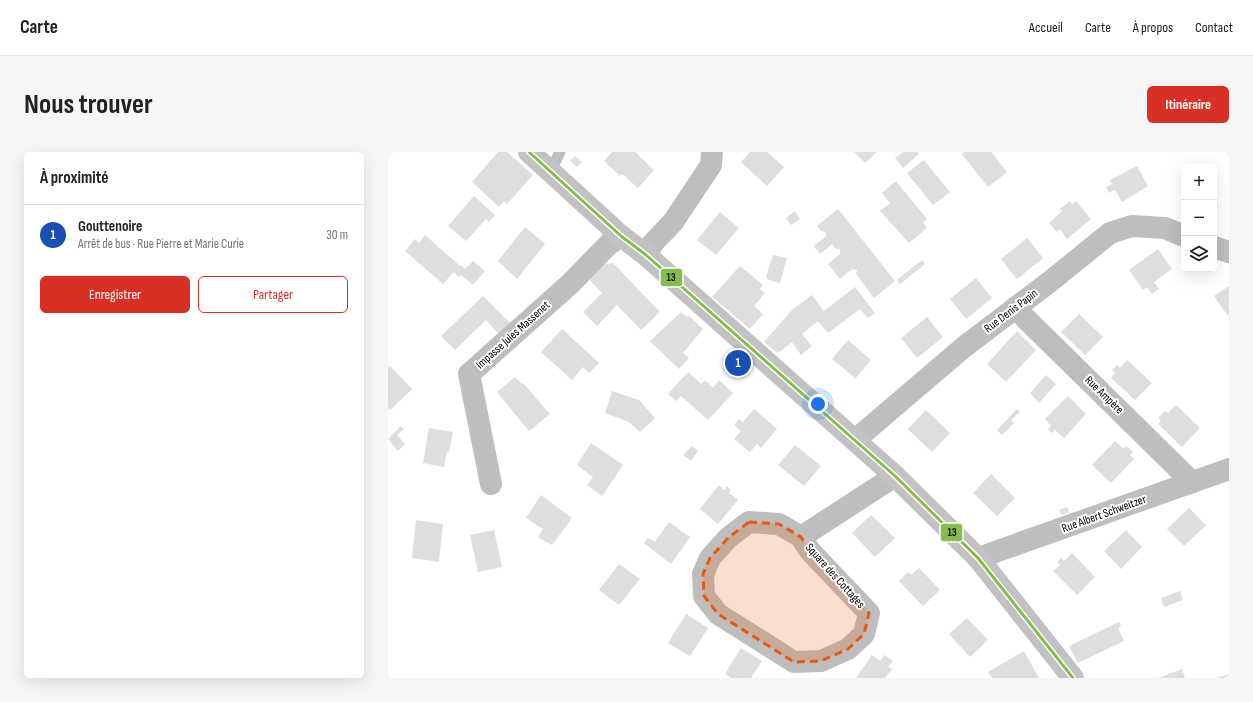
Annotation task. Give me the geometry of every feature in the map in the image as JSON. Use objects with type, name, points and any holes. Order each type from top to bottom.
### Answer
[{"type":"main road","points":[[529,152],[621,236],[646,255],[895,476],[978,558],[1072,678]]},
{"type":"street","points":[[646,255],[653,243],[674,222],[711,166],[712,152]]},
{"type":"street","name":"Rue Denis Papin","points":[[855,440],[964,347],[1110,233],[1132,226],[1165,228],[1181,235]]},
{"type":"street","name":"Impasse Jules Massenet","points":[[491,484],[469,374],[570,284],[609,244],[621,236]]},
{"type":"street","points":[[1217,248],[1229,252]]},
{"type":"street","name":"Rue Ampère","points":[[1015,308],[1192,482]]},
{"type":"street","name":"Rue Albert Schweitzer","points":[[978,558],[1229,469]]},
{"type":"street","name":"Square des Cottages","points":[[801,537],[895,476]]},
{"type":"street","name":"Square des Cottages","points":[[749,522],[779,524],[801,537],[810,551],[869,613],[864,634],[848,649],[821,661],[794,662],[718,614],[704,596],[703,574],[710,558],[728,538],[749,522]]},
{"type":"lane","points":[[550,172],[560,152]]},
{"type":"highlighted area","points":[[749,522],[779,524],[801,537],[810,551],[869,613],[864,634],[848,649],[821,661],[794,662],[718,614],[704,596],[703,574],[710,558],[728,538]]},
{"type":"building","points":[[498,152],[507,152],[533,175],[507,204],[504,201],[499,207],[472,182]]},
{"type":"building","points":[[612,152],[635,152],[654,170],[638,188],[622,174],[620,176],[604,161]]},
{"type":"building","points":[[750,152],[767,152],[784,167],[767,186],[741,162]]},
{"type":"building","points":[[854,152],[877,152],[865,163]]},
{"type":"building","points":[[903,152],[917,152],[919,154],[903,168],[895,158]]},
{"type":"building","points":[[964,152],[991,152],[1007,172],[988,187],[962,154]]},
{"type":"building","points":[[575,156],[582,162],[577,167],[570,161]]},
{"type":"building","points":[[924,160],[950,192],[933,205],[907,173]]},
{"type":"building","points":[[1137,166],[1148,186],[1122,202],[1115,190],[1109,193],[1106,187],[1112,184],[1110,180]]},
{"type":"building","points":[[896,181],[927,219],[923,222],[927,228],[909,243],[880,211],[890,203],[882,193]]},
{"type":"building","points":[[474,196],[495,215],[489,222],[486,219],[466,241],[448,226]]},
{"type":"building","points":[[1070,201],[1072,204],[1076,201],[1091,219],[1067,239],[1060,229],[1057,232],[1049,223],[1062,211],[1060,209]]},
{"type":"building","points":[[838,209],[895,281],[874,298],[856,274],[857,270],[852,269],[840,279],[828,264],[840,254],[840,249],[836,249],[832,244],[820,254],[814,246],[826,236],[826,232],[821,231],[817,226]]},
{"type":"building","points":[[795,211],[800,219],[791,225],[786,218]]},
{"type":"building","points":[[720,212],[739,228],[716,255],[697,240]]},
{"type":"building","points":[[525,227],[545,244],[517,279],[498,261]]},
{"type":"building","points":[[425,235],[465,269],[473,261],[485,271],[473,285],[461,275],[459,277],[454,272],[443,284],[405,251],[415,239],[419,243]]},
{"type":"building","points":[[1027,238],[1043,258],[1017,279],[1001,259]]},
{"type":"building","points":[[1158,249],[1172,269],[1154,282],[1159,289],[1152,294],[1147,287],[1143,290],[1129,270]]},
{"type":"building","points":[[773,255],[787,258],[780,283],[769,280],[766,277]]},
{"type":"building","points":[[922,260],[925,264],[900,284],[897,280]]},
{"type":"building","points":[[613,263],[660,312],[641,330],[617,305],[597,326],[583,312],[602,293],[586,276],[598,267]]},
{"type":"building","points":[[740,266],[763,285],[760,289],[765,293],[754,306],[763,314],[750,329],[712,297]]},
{"type":"building","points":[[976,278],[992,298],[966,319],[950,299]]},
{"type":"building","points":[[1229,286],[1229,315],[1228,316],[1214,296]]},
{"type":"building","points":[[855,287],[875,313],[868,318],[860,309],[828,333],[818,321],[802,334],[812,346],[801,355],[792,342],[778,353],[764,342],[792,310],[812,295],[824,311]]},
{"type":"building","points":[[483,296],[510,323],[499,334],[486,320],[455,350],[441,336]]},
{"type":"building","points":[[681,312],[687,317],[688,315],[703,329],[683,353],[689,358],[679,369],[650,341]]},
{"type":"building","points":[[1079,314],[1103,337],[1085,355],[1061,332]]},
{"type":"building","points":[[927,317],[943,337],[917,358],[901,338]]},
{"type":"building","points":[[562,329],[599,363],[589,373],[583,367],[572,380],[541,352]]},
{"type":"building","points":[[1017,331],[1036,350],[1006,382],[987,364]]},
{"type":"building","points":[[848,340],[871,360],[853,381],[854,377],[832,359]]},
{"type":"building","points":[[1127,360],[1152,383],[1135,400],[1111,378],[1115,373],[1112,370],[1117,365],[1120,368]]},
{"type":"building","points":[[390,366],[412,389],[390,410],[388,407],[388,368]]},
{"type":"building","points":[[688,372],[701,384],[705,380],[713,388],[719,380],[733,393],[708,420],[681,396],[676,401],[668,394]]},
{"type":"building","points":[[1046,375],[1056,384],[1039,403],[1030,393]]},
{"type":"building","points":[[515,377],[522,384],[523,383],[550,414],[529,431],[497,392]]},
{"type":"building","points":[[612,391],[639,400],[655,418],[640,432],[629,422],[605,413]]},
{"type":"building","points":[[1068,396],[1086,414],[1064,438],[1055,430],[1052,433],[1048,429],[1051,426],[1045,419]]},
{"type":"building","points":[[1176,405],[1200,428],[1182,447],[1158,424],[1161,421],[1158,418],[1165,411],[1168,413]]},
{"type":"building","points":[[754,409],[777,429],[761,448],[757,444],[750,452],[734,439],[741,431],[734,425],[739,419],[743,422]]},
{"type":"building","points":[[1017,409],[1020,412],[1011,420],[1014,423],[1002,435],[997,430]]},
{"type":"building","points":[[926,410],[950,433],[932,452],[908,429]]},
{"type":"building","points":[[401,426],[404,429],[397,435],[405,444],[398,451],[388,439]]},
{"type":"building","points":[[429,428],[453,432],[444,467],[423,463]]},
{"type":"building","points":[[1115,441],[1124,449],[1126,446],[1133,452],[1130,455],[1134,459],[1111,483],[1092,465]]},
{"type":"building","points":[[591,443],[623,465],[602,496],[587,485],[593,477],[577,465]]},
{"type":"building","points":[[795,445],[821,466],[804,486],[778,465]]},
{"type":"building","points":[[692,446],[698,451],[691,461],[683,455]]},
{"type":"building","points":[[991,474],[1015,498],[997,516],[973,493]]},
{"type":"building","points":[[719,485],[724,490],[727,486],[731,490],[729,493],[738,500],[718,524],[700,509]]},
{"type":"building","points":[[541,495],[572,518],[552,545],[539,538],[539,535],[543,529],[526,518]]},
{"type":"building","points":[[1067,507],[1069,512],[1062,515],[1059,510]]},
{"type":"building","points":[[1189,508],[1206,525],[1184,546],[1167,529]]},
{"type":"building","points":[[871,515],[895,538],[875,557],[852,533]]},
{"type":"building","points":[[416,520],[443,524],[439,562],[412,558]]},
{"type":"building","points":[[669,522],[690,537],[671,564],[644,543],[648,538],[655,542]]},
{"type":"building","points":[[494,530],[502,567],[478,572],[470,535]]},
{"type":"building","points":[[1126,530],[1142,547],[1121,569],[1104,551]]},
{"type":"building","points":[[1072,553],[1095,577],[1077,595],[1053,571],[1060,565],[1057,562],[1061,558],[1064,561]]},
{"type":"building","points":[[619,564],[640,579],[619,605],[599,590]]},
{"type":"building","points":[[919,568],[940,590],[923,606],[899,581],[908,572],[911,575]]},
{"type":"building","points":[[1180,591],[1183,600],[1164,607],[1161,598]]},
{"type":"building","points":[[686,614],[708,628],[690,656],[668,643]]},
{"type":"building","points":[[967,618],[988,640],[970,657],[949,634]]},
{"type":"building","points":[[1119,622],[1121,626],[1118,628],[1124,641],[1078,663],[1069,646]]},
{"type":"building","points":[[741,648],[762,661],[751,678],[731,678],[725,674]]},
{"type":"building","points":[[1024,651],[1039,678],[992,678],[988,672]]},
{"type":"building","points":[[872,655],[880,661],[884,655],[893,661],[888,667],[892,669],[885,678],[856,678]]},
{"type":"building","points":[[1182,669],[1185,678],[1158,678]]},
{"type":"building","points":[[1229,674],[1229,678],[1217,678]]},
{"type":"transit line","name":"13","points":[[529,152],[621,236],[646,255],[895,476],[978,558],[1073,678]]},
{"type":"place","name":"Gouttenoire","points":[[738,363]]}]
